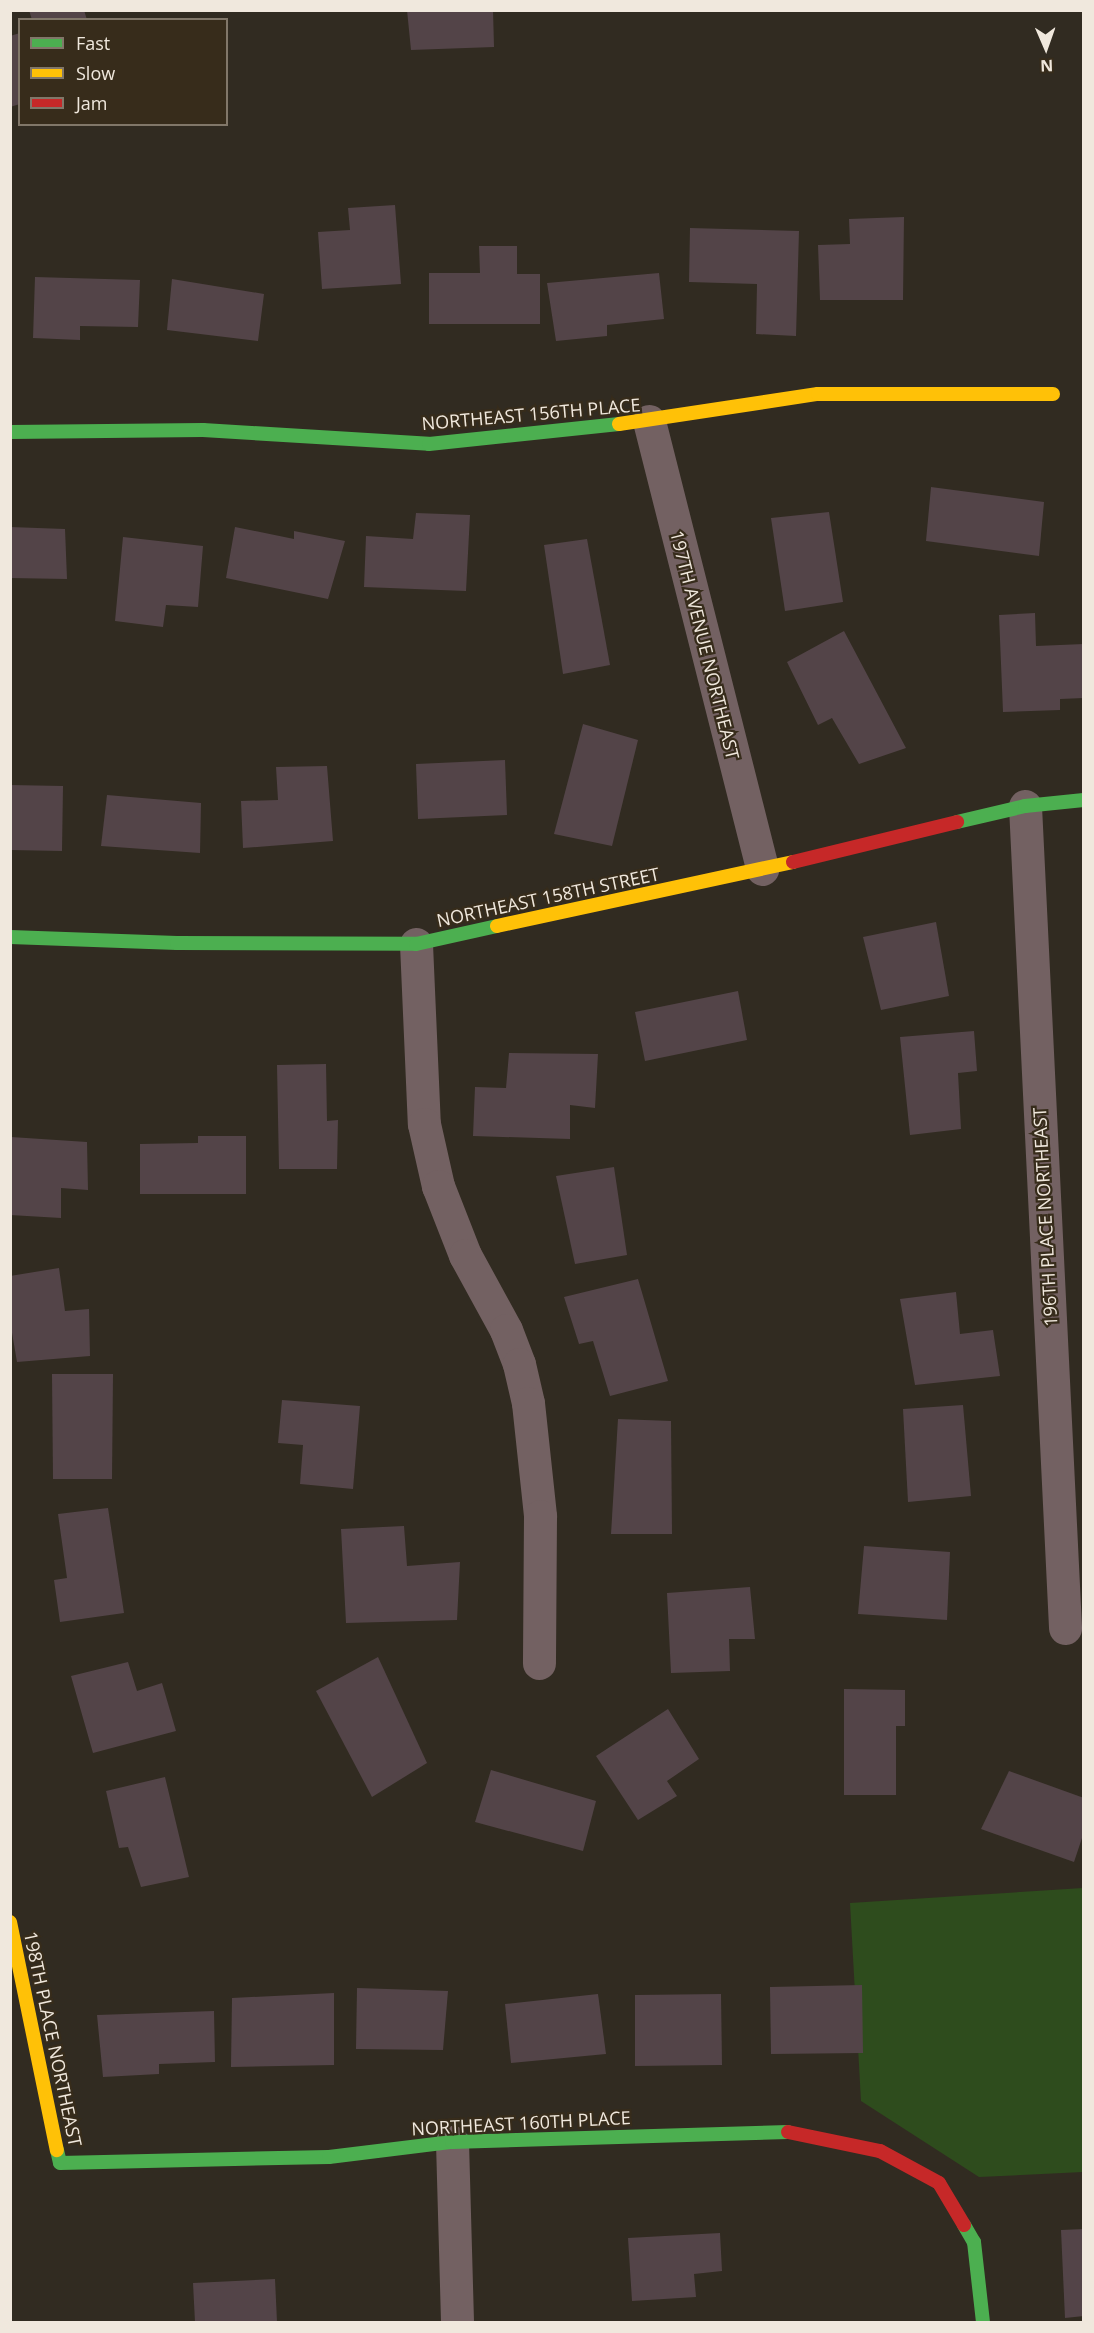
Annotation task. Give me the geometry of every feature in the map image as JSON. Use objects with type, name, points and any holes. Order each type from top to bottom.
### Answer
[{"type":"street","name":"NORTHEAST 156TH PLACE","points":[[10,432],[203,430],[429,444],[649,421],[818,394],[1053,393]]},
{"type":"street","name":"197TH AVENUE NORTHEAST","points":[[649,421],[762,870]]},
{"type":"street","name":"NORTHEAST 158TH STREET","points":[[10,937],[177,943],[416,944],[762,870],[1025,806],[1083,800]]},
{"type":"street","name":"196TH PLACE NORTHEAST","points":[[1025,806],[1065,1628]]},
{"type":"street","points":[[416,944],[424,1124],[438,1186],[465,1255],[506,1330],[519,1364],[528,1403],[540,1516],[539,1663]]},
{"type":"street","name":"198TH PLACE NORTHEAST","points":[[10,1922],[60,2163]]},
{"type":"street","name":"NORTHEAST 160TH PLACE","points":[[60,2163],[329,2157],[452,2142],[780,2130],[880,2151],[939,2183],[974,2242],[983,2322]]},
{"type":"street","points":[[452,2142],[457,2322]]},
{"type":"green space","points":[[1083,1888],[1083,2172],[979,2177],[861,2101],[850,1903]]},
{"type":"building","points":[[29,10],[84,10],[86,18],[31,18]]},
{"type":"building","points":[[407,10],[493,10],[494,47],[411,50]]},
{"type":"building","points":[[18,34],[18,105],[10,107],[10,36]]},
{"type":"building","points":[[395,205],[401,284],[322,289],[318,232],[350,230],[348,208]]},
{"type":"building","points":[[904,217],[903,300],[820,300],[818,245],[850,244],[849,219]]},
{"type":"building","points":[[690,228],[799,231],[796,336],[756,334],[757,284],[689,282]]},
{"type":"building","points":[[479,246],[517,246],[517,274],[540,274],[540,324],[429,324],[429,273],[480,273]]},
{"type":"building","points":[[659,273],[664,319],[607,325],[607,336],[556,341],[547,283]]},
{"type":"building","points":[[35,277],[140,280],[138,327],[80,326],[80,340],[33,338]]},
{"type":"building","points":[[172,279],[264,294],[258,341],[167,330]]},
{"type":"building","points":[[931,487],[1044,502],[1039,556],[926,541]]},
{"type":"building","points":[[829,512],[843,602],[785,611],[771,518]]},
{"type":"building","points":[[416,513],[470,515],[466,591],[364,587],[366,536],[413,539]]},
{"type":"building","points":[[10,527],[65,529],[67,579],[10,578]]},
{"type":"building","points":[[235,527],[294,539],[294,531],[345,541],[328,599],[226,578]]},
{"type":"building","points":[[123,537],[203,546],[198,607],[166,605],[163,627],[115,621]]},
{"type":"building","points":[[587,539],[610,665],[563,674],[544,545]]},
{"type":"building","points":[[1035,613],[1036,646],[1084,644],[1084,698],[1060,699],[1060,710],[1003,712],[999,615]]},
{"type":"building","points":[[844,631],[906,748],[859,764],[832,718],[818,725],[787,662]]},
{"type":"building","points":[[583,724],[638,740],[612,846],[554,834]]},
{"type":"building","points":[[505,760],[507,815],[418,819],[416,764]]},
{"type":"building","points":[[327,766],[333,841],[243,848],[241,801],[278,800],[276,767]]},
{"type":"building","points":[[10,785],[63,786],[62,851],[10,850]]},
{"type":"building","points":[[107,795],[201,803],[200,853],[101,846]]},
{"type":"building","points":[[936,922],[949,996],[881,1010],[863,937]]},
{"type":"building","points":[[738,991],[747,1040],[645,1061],[635,1012]]},
{"type":"building","points":[[974,1031],[977,1071],[958,1073],[961,1129],[910,1135],[900,1037]]},
{"type":"building","points":[[509,1053],[598,1054],[595,1108],[570,1105],[570,1139],[473,1136],[475,1087],[506,1088]]},
{"type":"building","points":[[326,1064],[327,1121],[338,1120],[337,1169],[279,1169],[277,1065]]},
{"type":"building","points":[[198,1136],[246,1136],[246,1194],[140,1194],[140,1144],[198,1143]]},
{"type":"building","points":[[11,1137],[87,1142],[88,1190],[61,1188],[61,1218],[10,1215]]},
{"type":"building","points":[[614,1167],[627,1255],[575,1264],[556,1176]]},
{"type":"building","points":[[59,1268],[65,1311],[89,1309],[90,1356],[17,1362],[10,1321],[10,1276]]},
{"type":"building","points":[[638,1279],[668,1381],[610,1396],[593,1341],[579,1344],[564,1297]]},
{"type":"building","points":[[956,1292],[960,1334],[993,1330],[1000,1376],[915,1385],[900,1299]]},
{"type":"building","points":[[52,1374],[113,1374],[112,1479],[53,1479]]},
{"type":"building","points":[[282,1400],[360,1406],[353,1489],[300,1484],[303,1445],[278,1443]]},
{"type":"building","points":[[963,1405],[971,1496],[908,1502],[903,1409]]},
{"type":"building","points":[[618,1419],[671,1421],[672,1534],[611,1534]]},
{"type":"building","points":[[108,1508],[124,1613],[60,1622],[54,1580],[67,1578],[58,1514]]},
{"type":"building","points":[[404,1526],[407,1566],[460,1562],[457,1620],[346,1623],[341,1529]]},
{"type":"building","points":[[864,1546],[950,1552],[947,1620],[858,1614]]},
{"type":"building","points":[[750,1587],[755,1639],[729,1639],[730,1671],[671,1673],[667,1593]]},
{"type":"building","points":[[378,1657],[427,1763],[372,1797],[316,1691]]},
{"type":"building","points":[[128,1662],[137,1691],[162,1683],[176,1731],[93,1753],[71,1676]]},
{"type":"building","points":[[844,1689],[905,1690],[905,1726],[896,1726],[896,1795],[844,1795]]},
{"type":"building","points":[[668,1709],[699,1759],[667,1781],[677,1796],[638,1820],[596,1756]]},
{"type":"building","points":[[491,1770],[596,1801],[583,1851],[475,1822]]},
{"type":"building","points":[[1009,1771],[1084,1798],[1084,1832],[1074,1862],[981,1829]]},
{"type":"building","points":[[165,1777],[189,1877],[141,1887],[128,1847],[119,1848],[106,1791]]},
{"type":"building","points":[[862,1985],[863,2053],[771,2054],[770,1987]]},
{"type":"building","points":[[357,1988],[448,1991],[443,2050],[356,2049]]},
{"type":"building","points":[[334,1993],[334,2065],[231,2067],[232,1998]]},
{"type":"building","points":[[598,1994],[606,2054],[511,2063],[505,2004]]},
{"type":"building","points":[[721,1994],[722,2065],[635,2066],[635,1995]]},
{"type":"building","points":[[214,2011],[215,2062],[159,2064],[159,2074],[103,2077],[97,2015]]},
{"type":"building","points":[[1084,2229],[1084,2316],[1065,2318],[1061,2230]]},
{"type":"building","points":[[720,2233],[722,2271],[694,2274],[696,2297],[632,2301],[628,2238]]},
{"type":"building","points":[[275,2279],[277,2322],[195,2322],[193,2283]]},
{"type":"traffic: fast","points":[[10,432],[203,430],[429,444],[619,424]]},
{"type":"traffic: fast","points":[[957,822],[1025,806],[1084,800]]},
{"type":"traffic: fast","points":[[10,937],[177,943],[416,944],[497,926]]},
{"type":"traffic: fast","points":[[57,2150],[60,2163],[329,2157],[452,2142],[788,2132]]},
{"type":"traffic: fast","points":[[964,2225],[974,2242],[983,2322]]},
{"type":"traffic: slow","points":[[619,424],[818,394],[1053,394]]},
{"type":"traffic: slow","points":[[497,926],[793,862]]},
{"type":"traffic: slow","points":[[10,1922],[57,2150]]},
{"type":"traffic: jam","points":[[793,862],[957,822]]},
{"type":"traffic: jam","points":[[788,2132],[880,2151],[939,2183],[964,2225]]}]
